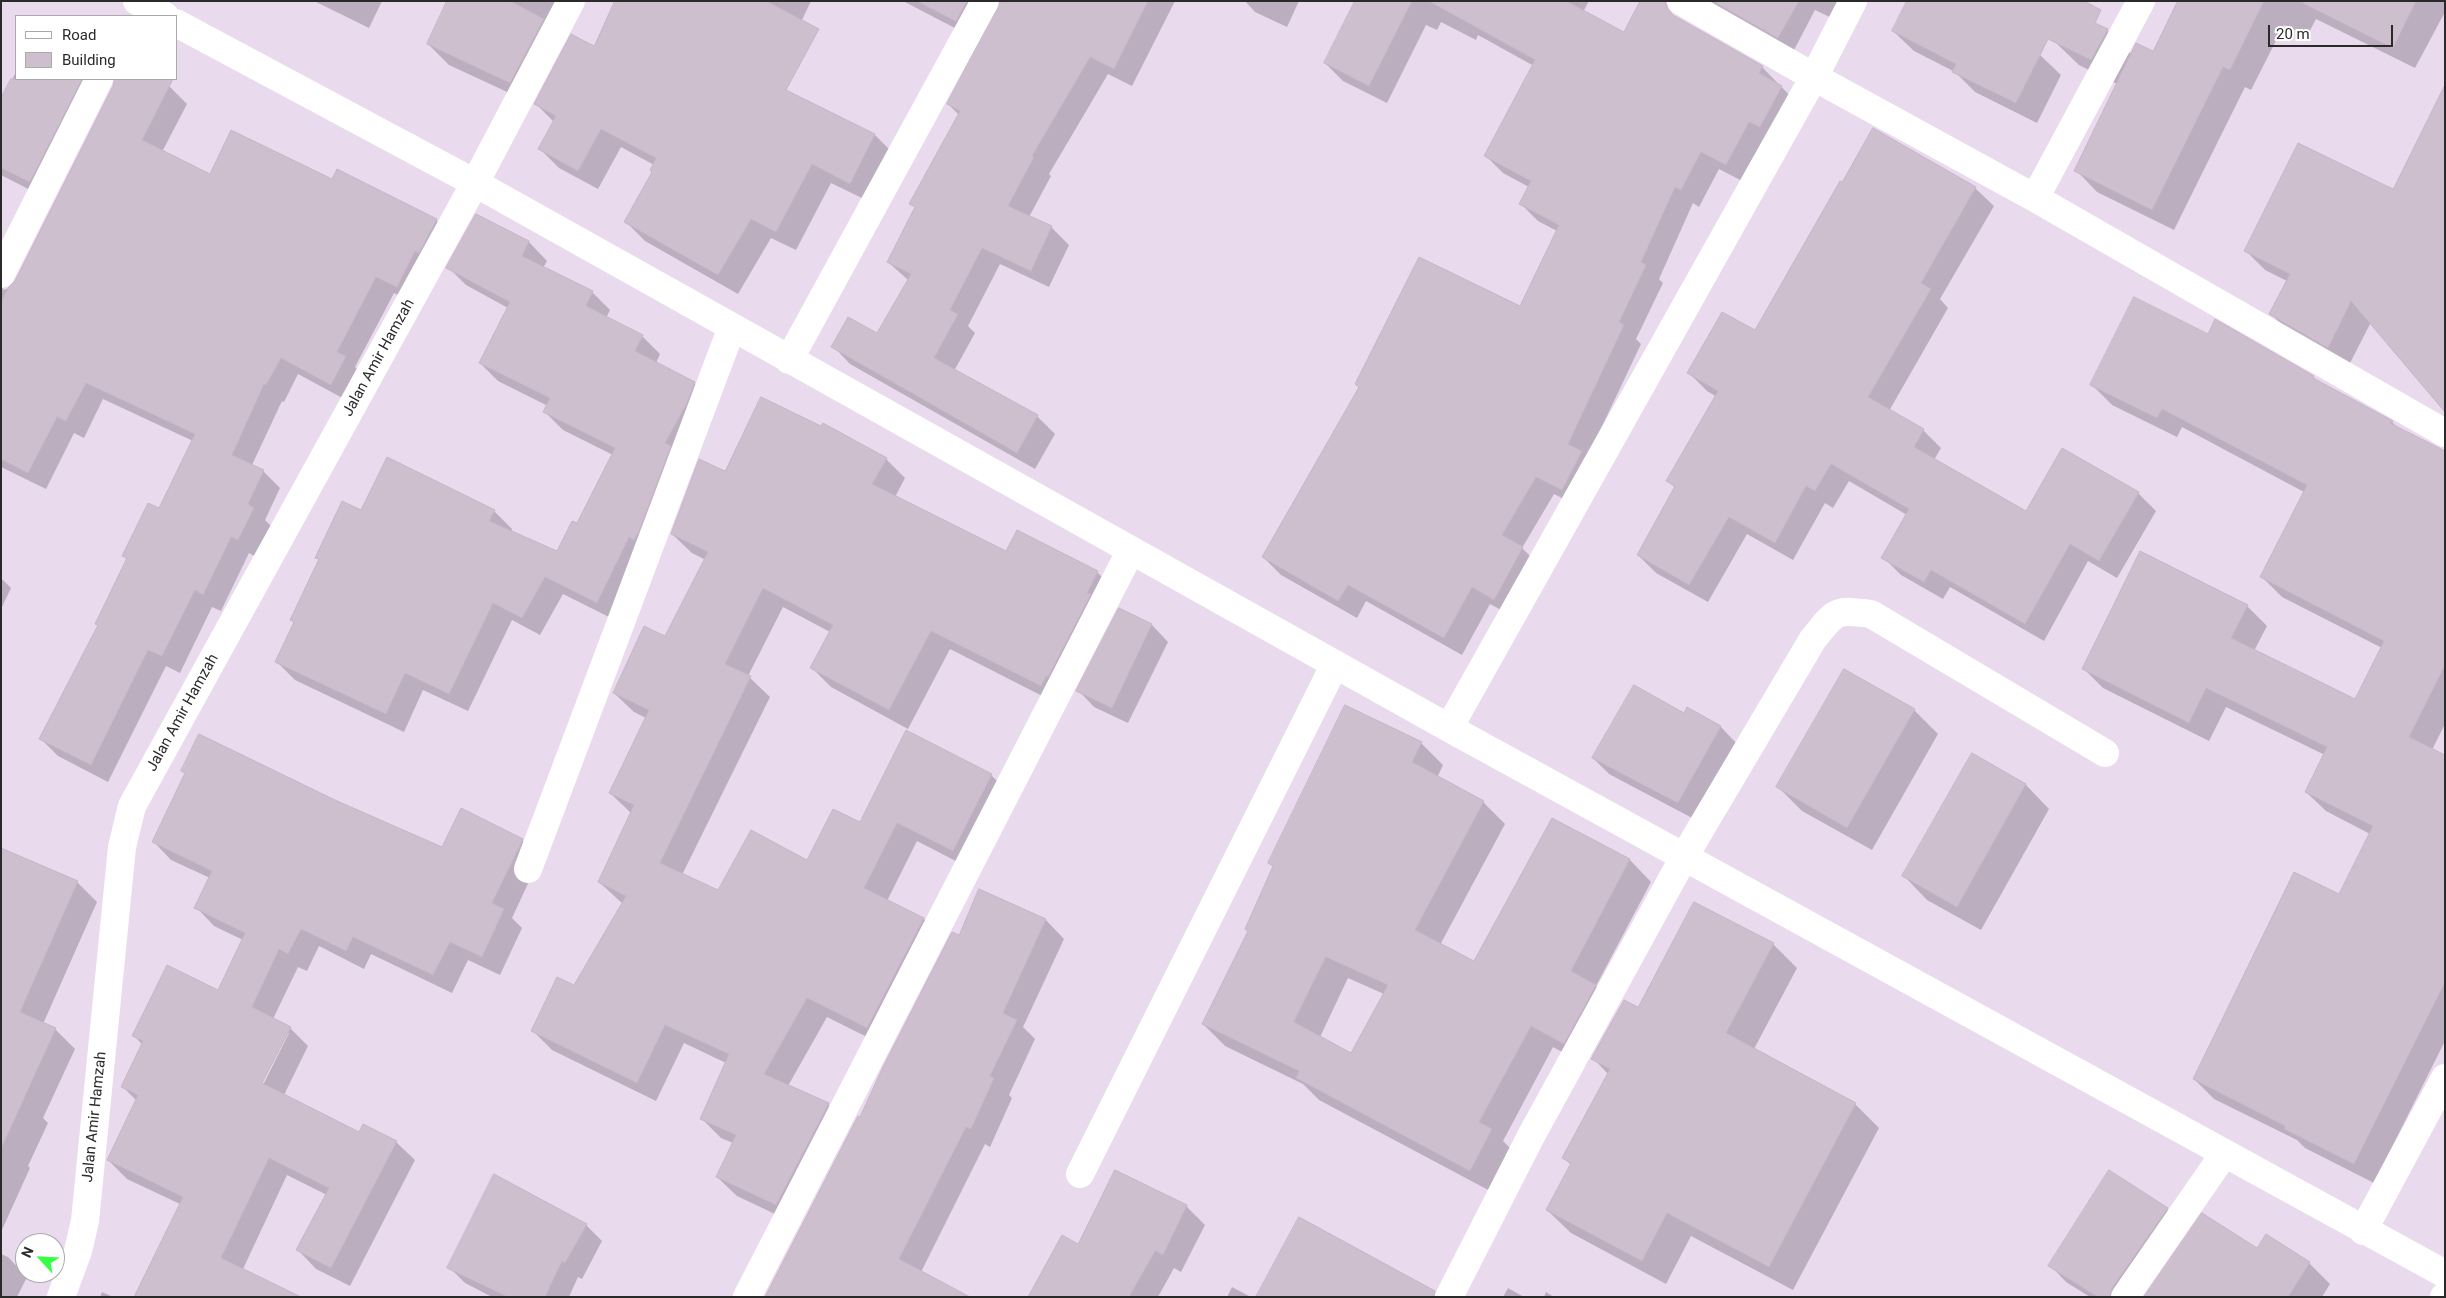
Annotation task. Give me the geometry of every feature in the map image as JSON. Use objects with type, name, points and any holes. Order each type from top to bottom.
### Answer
[{"type":"street","points":[[130,15],[137,1],[162,15]]},
{"type":"street","name":"Jalan Amir Hamzah","points":[[61,1297],[78,1251],[85,1221],[122,846],[132,806],[474,184],[571,1]]},
{"type":"street","points":[[789,360],[985,1]]},
{"type":"street","points":[[1681,1],[1814,77],[2035,198],[2445,433]]},
{"type":"street","points":[[1449,728],[1814,77],[1853,1]]},
{"type":"street","points":[[2035,198],[2141,1]]},
{"type":"street","points":[[178,24],[474,184],[1449,728],[2363,1231],[2445,1274]]},
{"type":"street","points":[[1,274],[98,80]]},
{"type":"street","points":[[528,869],[732,327]]},
{"type":"street","points":[[747,1297],[1131,550]]},
{"type":"street","points":[[1449,1297],[1530,1136],[1684,857],[1813,639],[1831,616],[1843,610],[1871,614],[2104,752]]},
{"type":"street","points":[[1080,1174],[1335,664]]},
{"type":"street","points":[[2363,1231],[2445,1078]]},
{"type":"street","points":[[2125,1297],[2224,1154]]},
{"type":"building","points":[[447,1],[510,1],[544,19],[510,83],[427,44]]},
{"type":"building","points":[[615,1],[766,1],[819,29],[786,90],[875,134],[850,184],[812,164],[776,232],[751,219],[718,275],[624,222],[652,172],[650,170],[656,158],[601,129],[578,171],[538,149],[556,116],[534,104],[571,34],[594,46]]},
{"type":"building","points":[[917,1],[967,1],[956,21]]},
{"type":"building","points":[[1001,1],[1148,1],[1114,69],[1090,57],[1032,156],[1034,157],[1008,206],[1052,226],[1031,271],[982,248],[950,310],[958,314],[934,358],[1038,415],[1017,453],[831,347],[848,317],[877,333],[911,274],[887,262],[915,207],[909,204],[960,111],[947,104]]},
{"type":"building","points":[[1355,1],[1412,1],[1369,86],[1324,63]]},
{"type":"building","points":[[1429,1],[1566,1],[1624,32],[1640,1],[1665,1],[1673,15],[1763,66],[1759,73],[1782,86],[1760,127],[1749,122],[1726,165],[1701,152],[1681,190],[1675,187],[1641,262],[1646,265],[1619,322],[1624,325],[1568,444],[1582,451],[1562,490],[1536,477],[1502,535],[1523,547],[1494,600],[1472,587],[1444,638],[1348,585],[1338,601],[1262,557],[1359,387],[1355,384],[1419,257],[1520,306],[1559,225],[1519,204],[1531,181],[1484,156],[1535,60]]},
{"type":"building","points":[[1713,1],[1799,1],[1778,38]]},
{"type":"building","points":[[1907,1],[2084,1],[2101,10],[2095,23],[2108,29],[2091,60],[2048,39],[2016,103],[1952,72],[1956,64],[1892,31]]},
{"type":"building","points":[[2178,1],[2264,1],[2230,70],[2223,67],[2152,210],[2074,171],[2136,43],[2153,51]]},
{"type":"building","points":[[2299,1],[2416,1],[2393,48]]},
{"type":"building","points":[[11,79],[81,80],[30,182],[1,168],[1,98]]},
{"type":"building","points":[[115,80],[172,80],[142,140],[210,174],[231,130],[332,179],[337,169],[437,219],[419,253],[415,251],[397,287],[376,277],[337,352],[346,356],[331,385],[281,358],[266,385],[264,384],[232,455],[264,470],[248,504],[254,508],[238,540],[231,537],[203,595],[195,590],[162,656],[148,650],[91,765],[39,739],[98,625],[95,624],[127,558],[122,556],[148,503],[159,508],[195,434],[86,383],[66,421],[57,417],[28,473],[1,459],[1,302],[8,288],[15,281]]},
{"type":"building","points":[[2445,85],[2445,412],[2351,301],[2328,348],[2269,314],[2290,274],[2244,251],[2298,143],[2393,189]]},
{"type":"building","points":[[1873,128],[1976,187],[1921,283],[1931,289],[1868,397],[1924,429],[1914,447],[2026,511],[2062,448],[2139,492],[2099,561],[2070,544],[2025,624],[1931,570],[1924,582],[1881,558],[1909,509],[1831,464],[1815,491],[1806,486],[1775,543],[1729,517],[1689,585],[1637,555],[1675,486],[1666,481],[1718,391],[1687,373],[1722,312],[1755,330],[1840,181],[1842,182]]},
{"type":"building","points":[[476,214],[529,241],[522,256],[593,291],[586,306],[643,335],[635,351],[695,382],[687,403],[665,443],[671,446],[639,531],[634,540],[629,537],[597,603],[545,577],[522,618],[493,603],[449,694],[405,673],[386,714],[275,662],[294,622],[290,620],[319,559],[315,558],[342,501],[361,510],[387,457],[495,510],[489,521],[557,551],[572,521],[577,523],[615,448],[543,412],[550,398],[479,363],[510,302],[446,268]]},
{"type":"building","points":[[2134,297],[2208,334],[2215,319],[2314,376],[2313,378],[2393,421],[2390,423],[2445,451],[2445,665],[2409,737],[2445,755],[2445,982],[2354,1164],[2284,1129],[2285,1126],[2193,1079],[2294,872],[2339,894],[2373,826],[2305,792],[2327,747],[2206,688],[2189,723],[2082,669],[2140,551],[2248,605],[2231,638],[2355,699],[2384,641],[2260,577],[2307,485],[2162,409],[2157,418],[2090,385]]},
{"type":"building","points":[[761,397],[821,426],[823,423],[887,458],[872,484],[1006,551],[1017,530],[1098,571],[1087,593],[1091,594],[1048,677],[1046,676],[1041,686],[931,631],[889,710],[810,668],[833,625],[763,588],[725,664],[751,676],[660,863],[718,890],[751,830],[807,860],[833,809],[860,822],[906,730],[992,774],[953,851],[897,823],[864,888],[924,918],[867,1028],[807,998],[764,1074],[829,1103],[776,1205],[716,1177],[736,1135],[700,1119],[729,1054],[665,1025],[637,1083],[531,1031],[557,977],[574,985],[626,896],[598,882],[634,805],[609,793],[649,710],[613,693],[644,626],[665,636],[708,552],[671,534],[699,459],[725,471]]},
{"type":"building","points":[[1119,608],[1152,624],[1112,708],[1076,691]]},
{"type":"building","points":[[1844,669],[1915,709],[1847,828],[1776,787]]},
{"type":"building","points":[[1634,685],[1684,713],[1687,707],[1721,726],[1678,803],[1592,758]]},
{"type":"building","points":[[1345,705],[1422,742],[1412,762],[1484,801],[1415,930],[1474,961],[1552,818],[1630,859],[1571,971],[1596,985],[1564,1044],[1531,1026],[1479,1122],[1492,1129],[1470,1171],[1296,1078],[1299,1071],[1202,1024],[1248,931],[1245,929],[1273,866],[1268,863]],"holes":[[[1326,957],[1388,985],[1351,1053],[1294,1022]]]},
{"type":"building","points":[[199,734],[335,800],[442,847],[461,808],[523,839],[492,903],[504,909],[482,957],[450,942],[433,975],[353,937],[346,951],[301,929],[288,954],[279,949],[252,1007],[291,1027],[262,1083],[359,1132],[363,1124],[397,1141],[331,1268],[296,1250],[329,1188],[269,1158],[221,1258],[301,1297],[134,1297],[183,1197],[107,1160],[138,1095],[121,1087],[143,1041],[132,1036],[167,965],[218,990],[245,933],[194,908],[212,871],[152,842],[185,773],[181,771]]},
{"type":"building","points":[[1972,753],[2026,784],[1957,907],[1902,876]]},
{"type":"building","points":[[1,848],[78,881],[20,1012],[56,1028],[1,1149]]},
{"type":"building","points":[[979,889],[1046,919],[1003,1013],[1017,1020],[990,1076],[994,1078],[971,1129],[966,1127],[899,1259],[970,1297],[765,1297],[858,1116],[860,1117],[883,1067],[952,932],[959,935]]},
{"type":"building","points":[[1694,902],[1774,943],[1726,1033],[1856,1103],[1769,1267],[1667,1213],[1642,1261],[1546,1210],[1571,1163],[1562,1158],[1610,1069],[1591,1059],[1624,1000],[1638,1007]]},
{"type":"building","points":[[1115,1170],[1187,1205],[1163,1255],[1155,1251],[1129,1297],[1028,1297],[1062,1235],[1078,1244]]},
{"type":"building","points":[[2109,1170],[2168,1208],[2112,1288],[2110,1297],[2098,1297],[2048,1266]]},
{"type":"building","points":[[494,1174],[587,1224],[565,1263],[562,1261],[545,1297],[508,1297],[447,1268]]},
{"type":"building","points":[[2202,1213],[2257,1248],[2266,1234],[2310,1262],[2288,1297],[2144,1297]]},
{"type":"building","points":[[1299,1217],[1435,1291],[1434,1297],[1256,1297]]}]
